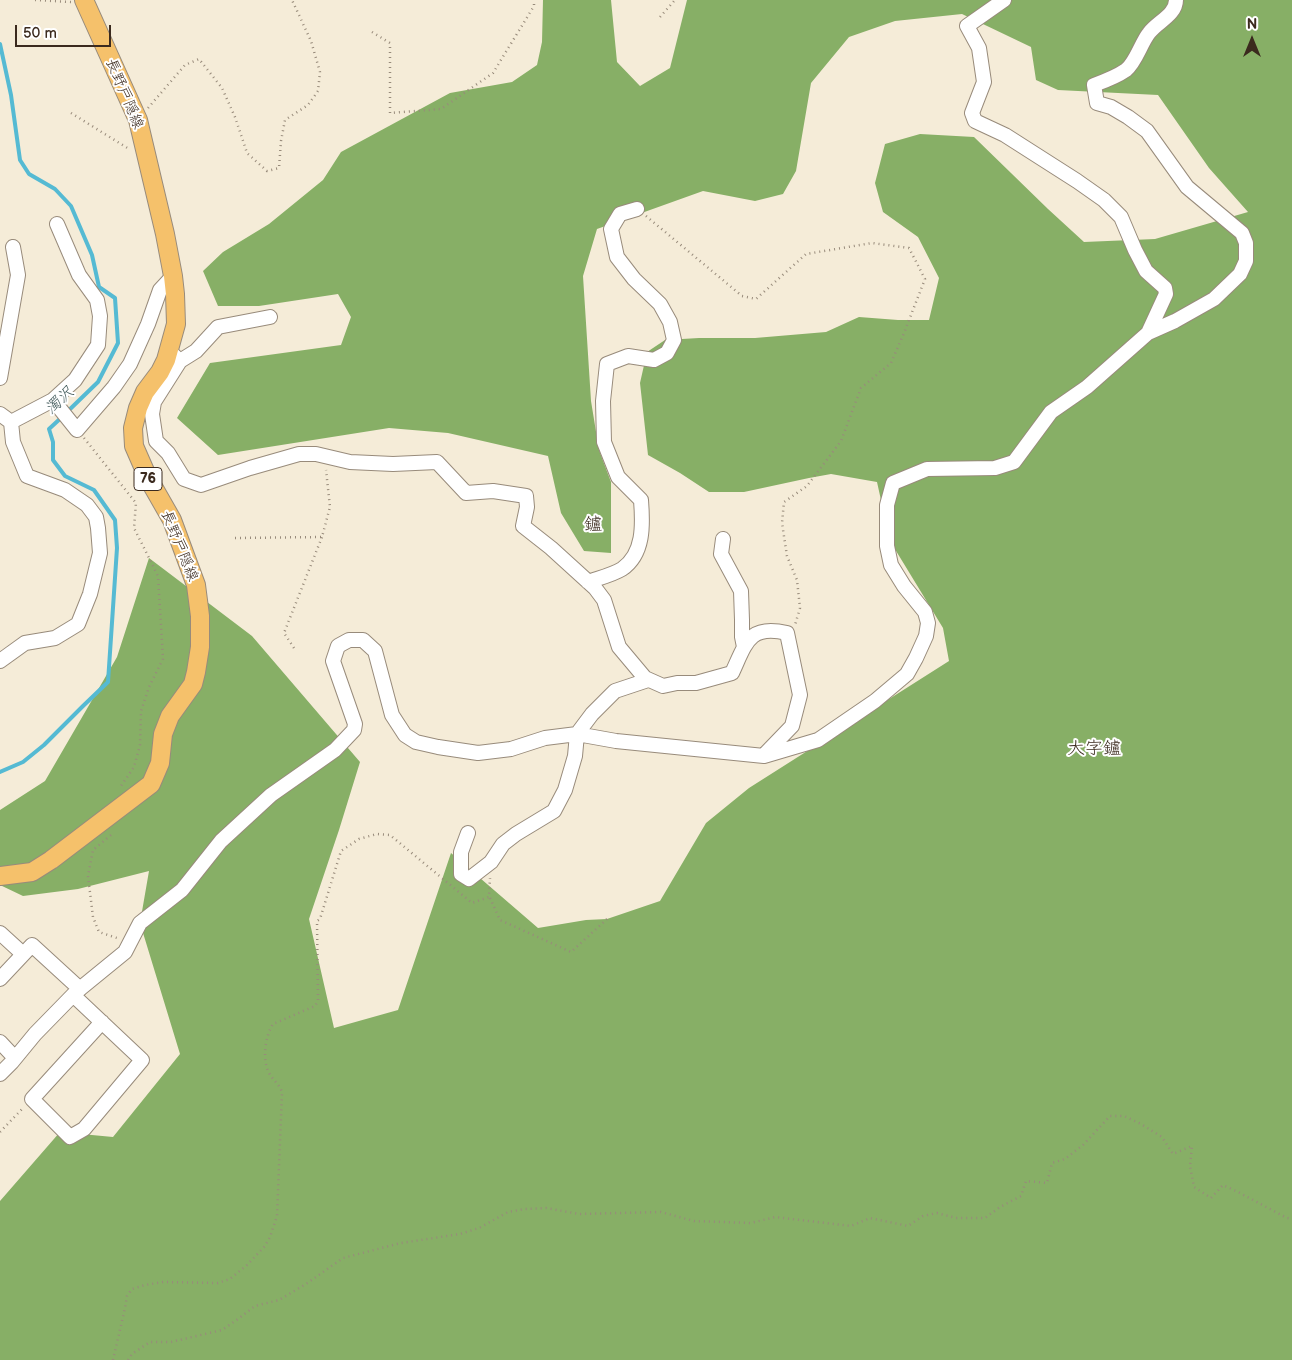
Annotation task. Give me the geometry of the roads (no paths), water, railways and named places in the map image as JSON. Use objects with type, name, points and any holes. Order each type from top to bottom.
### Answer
[{"type":"main road","name":"長野戸隠線","points":[[0,876],[32,872],[52,860],[150,784],[160,763],[163,734],[170,716],[193,684],[200,648],[200,616],[196,585],[172,520],[148,478],[134,446],[133,428],[138,408],[145,392],[174,356],[176,294],[173,276],[138,120],[84,2]]},
{"type":"street","points":[[1004,0],[967,26],[979,48],[984,82],[972,113],[975,121],[1005,135],[1077,181],[1104,200],[1121,217],[1146,272],[1165,288],[1166,294],[1148,333]]},
{"type":"street","points":[[0,1074],[35,1034],[77,992],[124,952],[140,923],[182,890],[221,841],[271,796],[335,750],[354,730],[355,724],[333,662],[338,646],[349,640],[363,640],[375,652],[392,715],[405,734],[416,742],[438,748],[478,753],[510,749],[545,738],[577,734],[616,741],[764,756],[818,740],[876,701],[907,674],[926,636],[928,623],[925,612],[891,566],[887,546],[887,505],[893,483],[927,469],[995,468],[1014,462],[1051,412],[1087,387],[1148,333],[1176,321],[1214,299],[1240,274],[1246,261],[1246,243],[1242,233],[1187,187],[1147,131],[1111,107],[1097,103],[1094,85],[1111,79],[1128,68],[1149,32],[1168,15],[1176,4],[1176,0]]},
{"type":"street","points":[[588,582],[609,575],[630,562],[637,554],[641,539],[643,516],[641,500],[618,477],[604,442],[603,402],[607,364],[628,356],[654,360],[667,353],[674,340],[670,322],[660,304],[634,279],[617,257],[612,229],[620,214],[637,209]]},
{"type":"street","points":[[0,661],[26,643],[55,638],[78,624],[90,594],[100,553],[96,517],[86,505],[65,490],[27,476],[5,418],[56,404],[75,380],[98,345],[100,316],[97,300],[79,275],[57,224]]},
{"type":"street","points":[[0,378],[18,275],[13,248]]},
{"type":"street","points":[[56,404],[73,425],[114,387],[130,364],[148,324],[160,290],[173,276]]},
{"type":"street","points":[[270,317],[218,327],[196,351],[174,356],[154,402],[152,414],[156,441],[168,453],[184,479],[201,485],[298,454],[316,454],[350,462],[393,464],[437,462],[466,493],[493,491],[526,496],[528,507],[523,526],[551,548],[588,582],[604,600],[619,647],[648,680],[663,686],[677,683],[696,683],[732,673],[747,642],[757,633],[772,629],[787,633],[800,695],[792,726],[764,756]]},
{"type":"street","points":[[723,539],[721,554],[741,591],[744,647]]},
{"type":"street","points":[[468,833],[461,852],[461,874],[469,879],[496,856],[503,844],[554,811],[566,790],[575,756],[577,734],[592,714],[615,691],[648,680]]},
{"type":"street","points":[[0,932],[23,954]]},
{"type":"street","points":[[0,979],[32,945],[77,992],[102,1022],[142,1060],[84,1129],[70,1137],[32,1099],[102,1022]]},
{"type":"street","points":[[0,1042],[15,1058]]},
{"type":"waterway","name":"濁沢","points":[[0,44],[11,95],[20,160],[29,174],[55,189],[71,206],[92,255],[99,287],[115,298],[118,343],[98,382],[67,412]]},
{"type":"waterway","name":"濁沢","points":[[0,772],[23,762],[44,745],[108,682],[117,548],[115,520],[94,490],[65,476],[53,460],[53,442],[49,429],[62,417]]},
{"type":"district","name":"鑪","points":[[593,525]]},
{"type":"district","name":"大字鑪","points":[[1094,749]]}]
